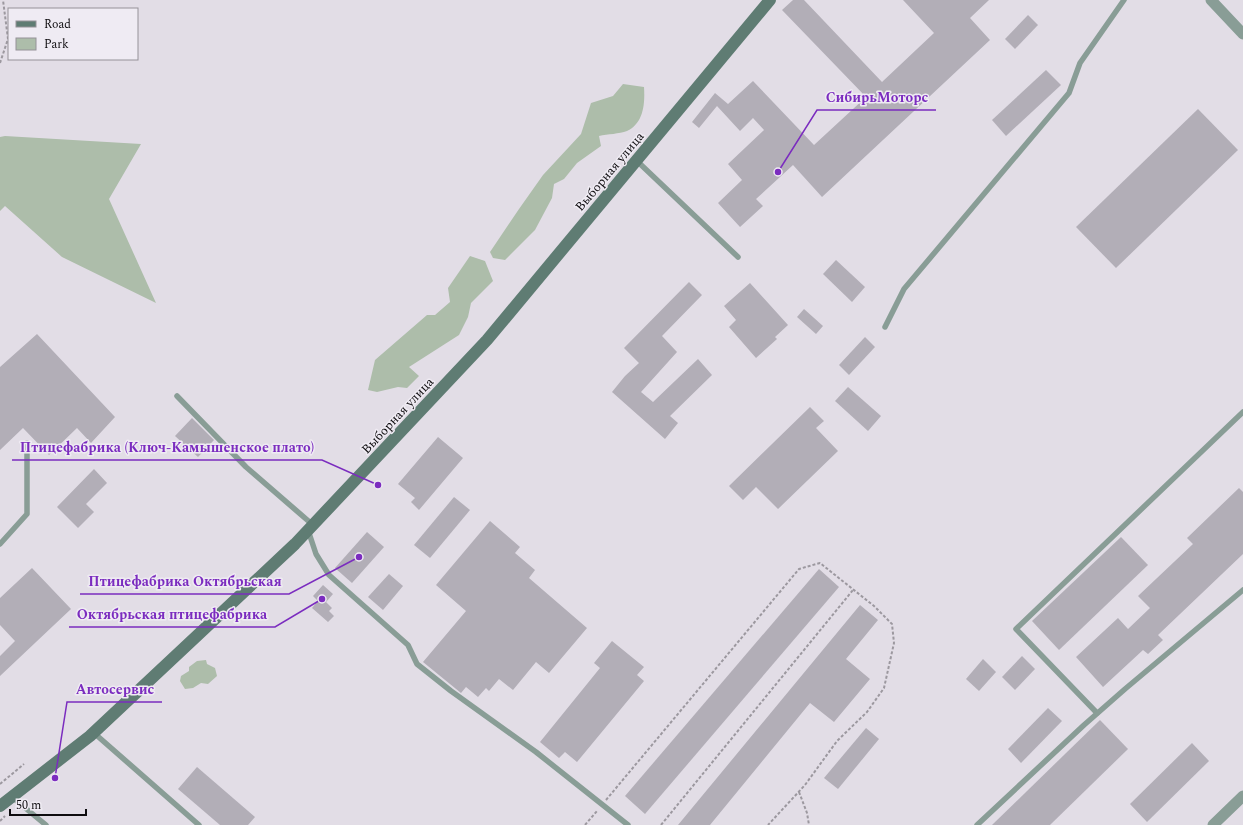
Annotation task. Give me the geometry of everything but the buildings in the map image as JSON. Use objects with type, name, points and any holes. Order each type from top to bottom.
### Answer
[{"type":"main road","name":"Выборная улица","points":[[0,806],[94,733],[283,555],[310,527],[487,340],[770,0]]},
{"type":"street","points":[[1211,0],[1243,34]]},
{"type":"street","points":[[1213,825],[1243,796]]},
{"type":"lane","points":[[885,328],[904,289],[1070,93],[1080,63],[1124,0]]},
{"type":"lane","points":[[636,160],[738,257]]},
{"type":"lane","points":[[177,396],[246,467],[310,527],[316,554],[328,575],[408,645],[417,664],[451,691],[536,752],[628,825]]},
{"type":"lane","points":[[1097,713],[1016,629],[1243,412]]},
{"type":"lane","points":[[0,544],[27,514],[27,444]]},
{"type":"lane","points":[[977,825],[1097,713],[1243,590]]},
{"type":"lane","points":[[94,733],[199,825]]},
{"type":"lane","points":[[12,797],[46,825]]},
{"type":"path","points":[[0,63],[8,39],[5,5],[3,0]]},
{"type":"path","points":[[585,825],[800,569],[820,563],[874,606],[892,624],[894,643],[884,688],[867,712],[837,741],[798,792],[768,825]]},
{"type":"path","points":[[661,825],[853,590]]},
{"type":"path","points":[[0,784],[24,764]]},
{"type":"path","points":[[798,792],[807,813],[809,825]]},
{"type":"green space","points":[[623,84],[644,87],[644,106],[637,123],[627,131],[599,136],[601,146],[577,163],[564,179],[554,184],[552,198],[535,230],[505,260],[493,258],[490,252],[543,175],[581,134],[591,103],[613,96]]},
{"type":"green space","points":[[5,136],[141,144],[109,199],[156,303],[62,257],[5,206],[0,211],[0,137]]},
{"type":"green space","points":[[470,256],[485,261],[493,281],[471,303],[468,317],[459,335],[409,367],[419,376],[407,388],[398,387],[377,392],[368,390],[375,360],[427,315],[435,315],[450,302],[448,288]]},
{"type":"green space","points":[[206,660],[207,664],[215,668],[217,676],[208,684],[201,683],[193,688],[185,689],[180,681],[181,676],[189,671],[189,667],[197,661]]},
{"type":"place","name":"СибирьМоторс","points":[[778,172]]},
{"type":"place","name":"Птицефабрика (Ключ-Камышенское плато)","points":[[378,485]]},
{"type":"place","name":"Птицефабрика Октябрьская","points":[[359,557]]},
{"type":"place","name":"Октябрьская птицефабрика","points":[[322,599]]},
{"type":"place","name":"Автосервис","points":[[55,778]]}]
